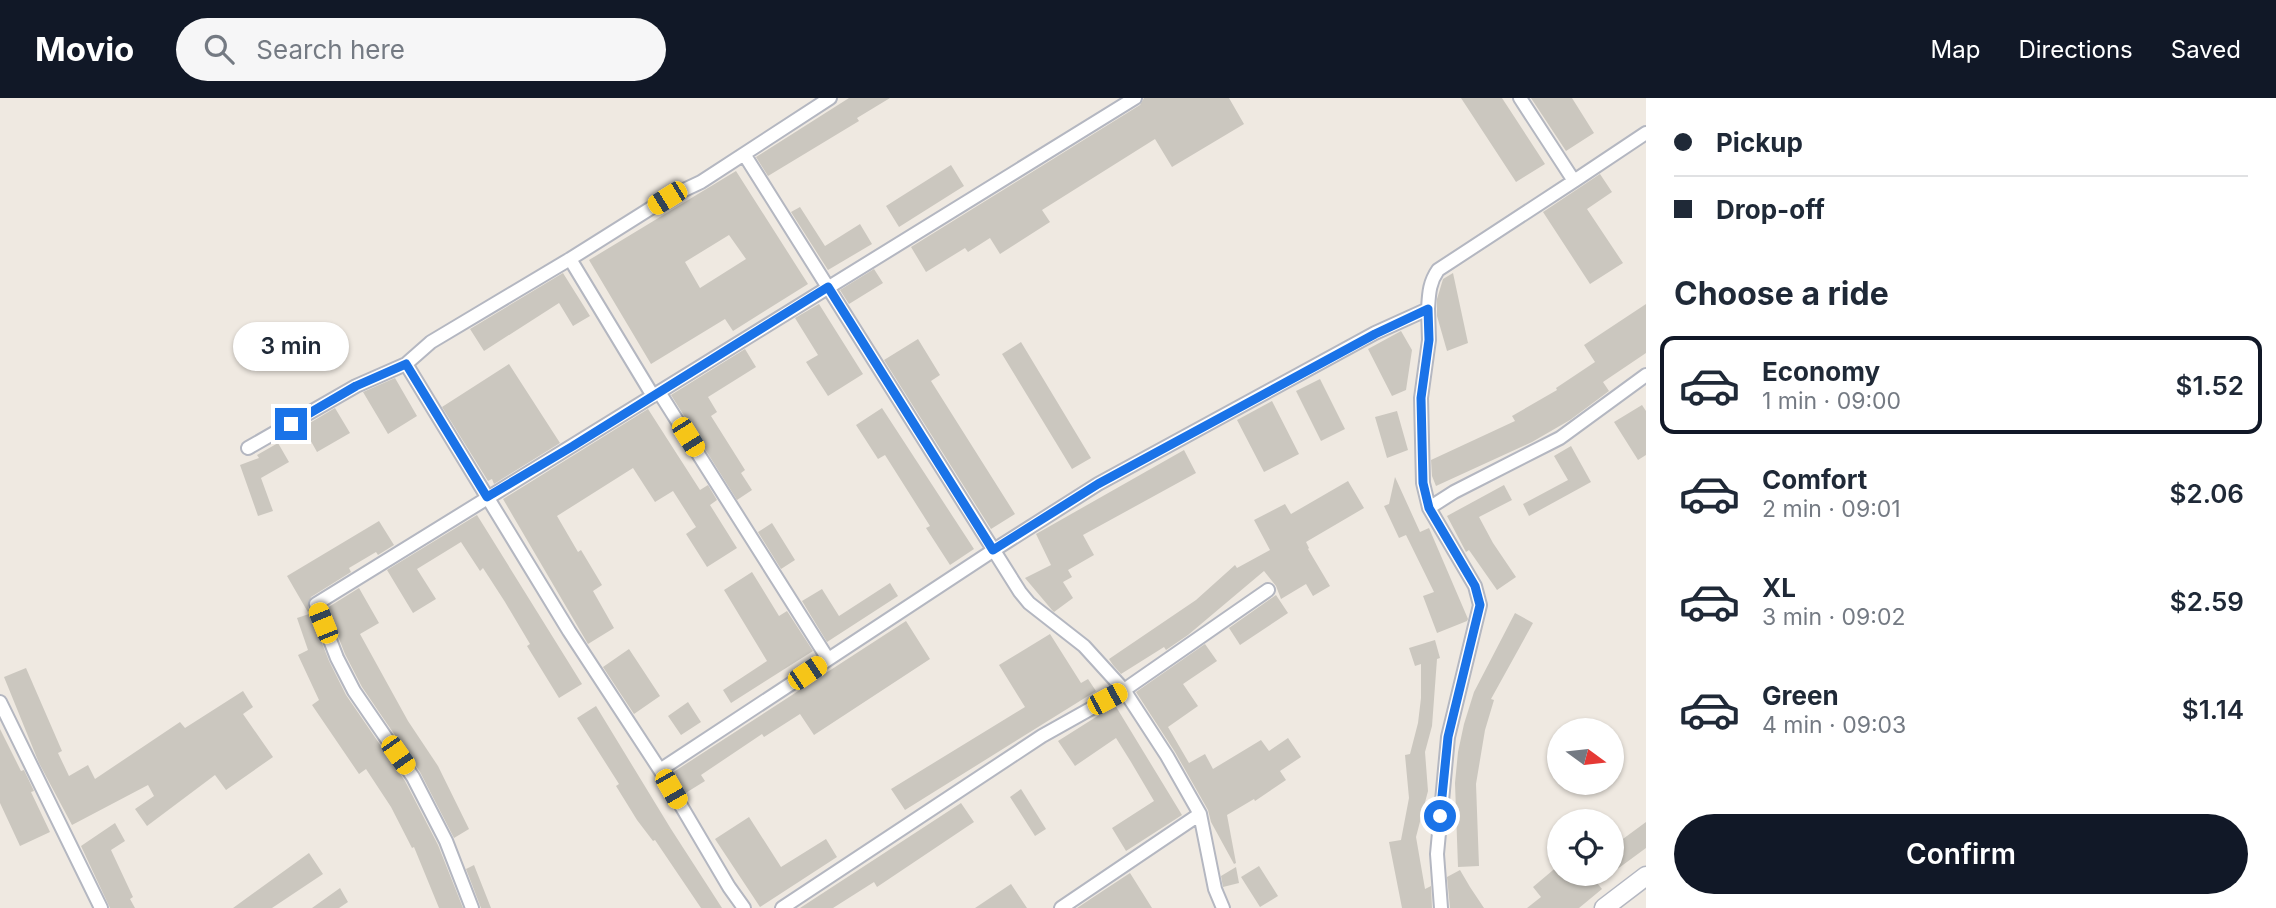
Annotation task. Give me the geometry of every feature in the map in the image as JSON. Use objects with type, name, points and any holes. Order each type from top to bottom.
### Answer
[{"type":"main road","points":[[1604,908],[1646,876]]},
{"type":"street","points":[[248,448],[356,386],[406,364],[431,342],[667,198],[701,182],[830,98]]},
{"type":"street","points":[[472,908],[446,841],[413,777],[354,691],[337,658],[316,604],[1135,98]]},
{"type":"street","points":[[1520,98],[1574,181]]},
{"type":"street","points":[[1441,908],[1437,854],[1448,737],[1480,605],[1475,586],[1429,508],[1423,483],[1421,398],[1429,340],[1429,290],[1438,270],[1646,133]]},
{"type":"street","points":[[744,154],[1029,603],[1077,638],[1124,690],[1167,757],[1200,814],[1216,889],[1223,908]]},
{"type":"street","points":[[570,259],[828,659]]},
{"type":"street","points":[[660,770],[993,550],[1098,484],[1375,334],[1428,309]]},
{"type":"street","points":[[406,364],[569,631],[660,770],[744,908]]},
{"type":"street","points":[[1429,508],[1454,492],[1560,438],[1644,380]]},
{"type":"street","points":[[782,908],[1042,736],[1124,690],[1268,590]]},
{"type":"street","points":[[0,702],[101,908]]},
{"type":"street","points":[[1061,908],[1200,814]]},
{"type":"building","points":[[849,98],[890,98],[857,118],[859,121],[768,176],[756,157]]},
{"type":"building","points":[[1144,98],[1229,98],[1244,124],[1172,167],[1155,139],[1042,210],[1050,222],[1000,254],[990,238],[968,252],[965,248],[926,272],[911,247],[1140,105]]},
{"type":"building","points":[[1461,98],[1502,98],[1545,164],[1516,182]]},
{"type":"building","points":[[1531,98],[1572,98],[1594,133],[1566,151]]},
{"type":"building","points":[[951,165],[964,186],[899,227],[886,206]]},
{"type":"building","points":[[736,171],[808,284],[733,331],[725,319],[651,364],[589,260]],"holes":[[[729,235],[746,259],[700,288],[685,262]]]},
{"type":"building","points":[[1600,174],[1612,192],[1587,209],[1623,263],[1590,284],[1543,212]]},
{"type":"building","points":[[800,207],[825,246],[860,224],[872,244],[828,270],[791,212]]},
{"type":"building","points":[[874,269],[883,283],[849,304],[840,290]]},
{"type":"building","points":[[563,273],[590,316],[573,326],[559,303],[484,351],[470,329]]},
{"type":"building","points":[[1453,273],[1468,343],[1447,351],[1437,316],[1437,299],[1443,279]]},
{"type":"building","points":[[819,304],[863,374],[828,396],[806,362],[818,355],[795,318]]},
{"type":"building","points":[[1646,304],[1646,353],[1603,382],[1609,391],[1570,420],[1532,442],[1436,486],[1431,460],[1515,421],[1512,416],[1557,390],[1556,388],[1595,362],[1584,345]]},
{"type":"building","points":[[1401,331],[1412,350],[1406,390],[1392,396],[1368,349]]},
{"type":"building","points":[[918,339],[940,375],[931,381],[1015,514],[991,529],[884,360]]},
{"type":"building","points":[[1021,342],[1091,458],[1072,469],[1002,354]]},
{"type":"building","points":[[745,349],[756,367],[708,397],[717,412],[711,416],[745,470],[741,473],[752,490],[737,500],[671,395]]},
{"type":"building","points":[[509,364],[560,443],[494,484],[492,479],[488,481],[442,407]]},
{"type":"building","points":[[395,378],[417,416],[388,434],[363,392]]},
{"type":"building","points":[[1320,379],[1345,429],[1321,441],[1296,391]]},
{"type":"building","points":[[1272,401],[1299,454],[1264,472],[1237,420]]},
{"type":"building","points":[[1642,405],[1646,411],[1646,455],[1638,460],[1614,422]]},
{"type":"building","points":[[335,408],[350,433],[317,452],[303,427]]},
{"type":"building","points":[[882,408],[974,549],[950,565],[926,528],[930,526],[885,455],[878,459],[856,425]]},
{"type":"building","points":[[648,409],[700,490],[708,485],[717,500],[710,505],[737,548],[707,567],[686,534],[696,527],[673,491],[655,502],[633,468],[557,516],[602,585],[593,591],[614,628],[588,644],[503,499]]},
{"type":"building","points":[[1397,411],[1408,450],[1387,458],[1375,417]]},
{"type":"building","points":[[278,443],[289,462],[261,478],[273,511],[258,516],[240,465],[259,458],[257,455]]},
{"type":"building","points":[[1571,446],[1591,482],[1529,516],[1523,504],[1568,480],[1554,456]]},
{"type":"building","points":[[1184,450],[1196,473],[1083,535],[1094,555],[1068,570],[1072,577],[1063,582],[1073,598],[1054,612],[1025,578],[1051,565],[1036,534]]},
{"type":"building","points":[[1395,477],[1420,532],[1429,528],[1468,619],[1437,633],[1423,596],[1434,592],[1406,535],[1399,538],[1384,506],[1389,504]]},
{"type":"building","points":[[1348,481],[1364,508],[1306,542],[1330,586],[1313,596],[1306,584],[1281,599],[1276,586],[1264,571],[1188,635],[1166,650],[1164,647],[1121,674],[1113,665],[1109,659],[1196,600],[1235,565],[1237,568],[1270,550],[1254,520],[1285,504],[1291,514]]},
{"type":"building","points":[[1504,485],[1512,500],[1479,517],[1516,577],[1497,590],[1469,550],[1466,552],[1447,516]]},
{"type":"building","points":[[477,515],[582,684],[559,698],[527,646],[530,644],[505,602],[483,568],[480,571],[461,542],[417,569],[436,599],[413,613],[387,570]]},
{"type":"building","points":[[379,521],[394,545],[349,568],[351,572],[311,597],[308,607],[329,661],[346,695],[405,781],[438,845],[463,908],[439,908],[414,847],[412,848],[391,807],[366,769],[359,774],[312,705],[319,700],[298,655],[308,650],[297,618],[309,614],[287,576]]},
{"type":"building","points":[[772,523],[795,560],[781,569],[758,532]]},
{"type":"building","points":[[752,572],[779,616],[787,611],[813,651],[731,703],[723,690],[767,661],[724,590]]},
{"type":"building","points":[[890,583],[898,596],[827,642],[802,601],[822,589],[839,616]]},
{"type":"building","points":[[359,588],[379,623],[360,634],[408,721],[438,766],[469,829],[454,838],[420,772],[362,687],[345,654],[327,608]]},
{"type":"building","points":[[1276,595],[1288,613],[1240,645],[1229,628]]},
{"type":"building","points":[[1515,613],[1533,623],[1491,699],[1494,700],[1485,730],[1476,784],[1479,866],[1458,867],[1455,783],[1464,724],[1474,692]]},
{"type":"building","points":[[906,621],[930,659],[814,735],[800,714],[764,737],[762,734],[701,775],[705,781],[684,794],[672,773]]},
{"type":"building","points":[[1050,634],[1081,683],[1088,679],[1096,691],[905,810],[891,789],[1025,707],[999,665]]},
{"type":"building","points":[[1435,640],[1440,658],[1437,659],[1432,726],[1425,752],[1428,791],[1416,837],[1425,889],[1431,886],[1432,908],[1402,908],[1389,842],[1401,840],[1409,798],[1405,755],[1410,754],[1421,698],[1421,664],[1415,666],[1409,648]]},
{"type":"building","points":[[1205,644],[1217,661],[1183,684],[1198,706],[1168,727],[1189,763],[1205,754],[1213,769],[1261,740],[1269,751],[1288,738],[1301,757],[1280,771],[1286,780],[1255,801],[1254,799],[1227,815],[1236,863],[1234,864],[1211,822],[1208,810],[1175,752],[1136,692]]},
{"type":"building","points":[[629,649],[660,696],[634,714],[603,667]]},
{"type":"building","points":[[26,668],[62,751],[58,753],[69,776],[88,765],[95,779],[180,722],[185,728],[243,691],[253,707],[243,714],[273,757],[226,790],[215,775],[147,826],[135,809],[154,796],[148,785],[72,825],[39,763],[4,677]]},
{"type":"building","points":[[688,702],[701,722],[681,735],[668,716]]},
{"type":"building","points":[[1115,705],[1182,815],[1126,851],[1112,828],[1154,801],[1131,762],[1116,738],[1075,766],[1058,741]]},
{"type":"building","points":[[596,706],[722,908],[701,908],[655,840],[653,841],[637,820],[616,786],[619,784],[577,718]]},
{"type":"building","points":[[0,729],[21,771],[24,770],[50,832],[20,846],[0,803]]},
{"type":"building","points":[[1021,789],[1046,829],[1035,836],[1010,797]]},
{"type":"building","points":[[961,803],[974,822],[877,887],[874,882],[833,908],[800,908]]},
{"type":"building","points":[[749,817],[781,867],[826,839],[837,857],[760,907],[715,839]]},
{"type":"building","points":[[1646,822],[1646,848],[1624,864],[1624,838]]},
{"type":"building","points":[[115,823],[125,841],[111,850],[133,897],[130,899],[135,908],[110,908],[81,846]]},
{"type":"building","points":[[309,853],[323,874],[272,908],[233,908]]},
{"type":"building","points":[[474,865],[491,908],[481,908],[466,869]]},
{"type":"building","points":[[1259,866],[1278,896],[1260,907],[1241,877]]},
{"type":"building","points":[[1236,867],[1239,883],[1223,887],[1221,876]]},
{"type":"building","points":[[1460,870],[1484,908],[1450,908],[1447,877]]},
{"type":"building","points":[[1130,873],[1152,908],[1077,908],[1089,900]]},
{"type":"building","points":[[1547,875],[1547,886],[1600,886],[1602,889],[1579,908],[1527,908],[1541,897],[1533,887]]},
{"type":"building","points":[[1011,884],[1027,908],[975,908]]},
{"type":"building","points":[[340,888],[348,902],[339,908],[312,908]]},
{"type":"route","points":[[291,424],[356,386],[406,364],[487,497],[828,287],[993,550],[1098,484],[1375,334],[1428,309],[1429,340],[1421,398],[1423,483],[1429,508],[1475,586],[1480,605],[1478,623],[1448,737],[1440,816]]}]
